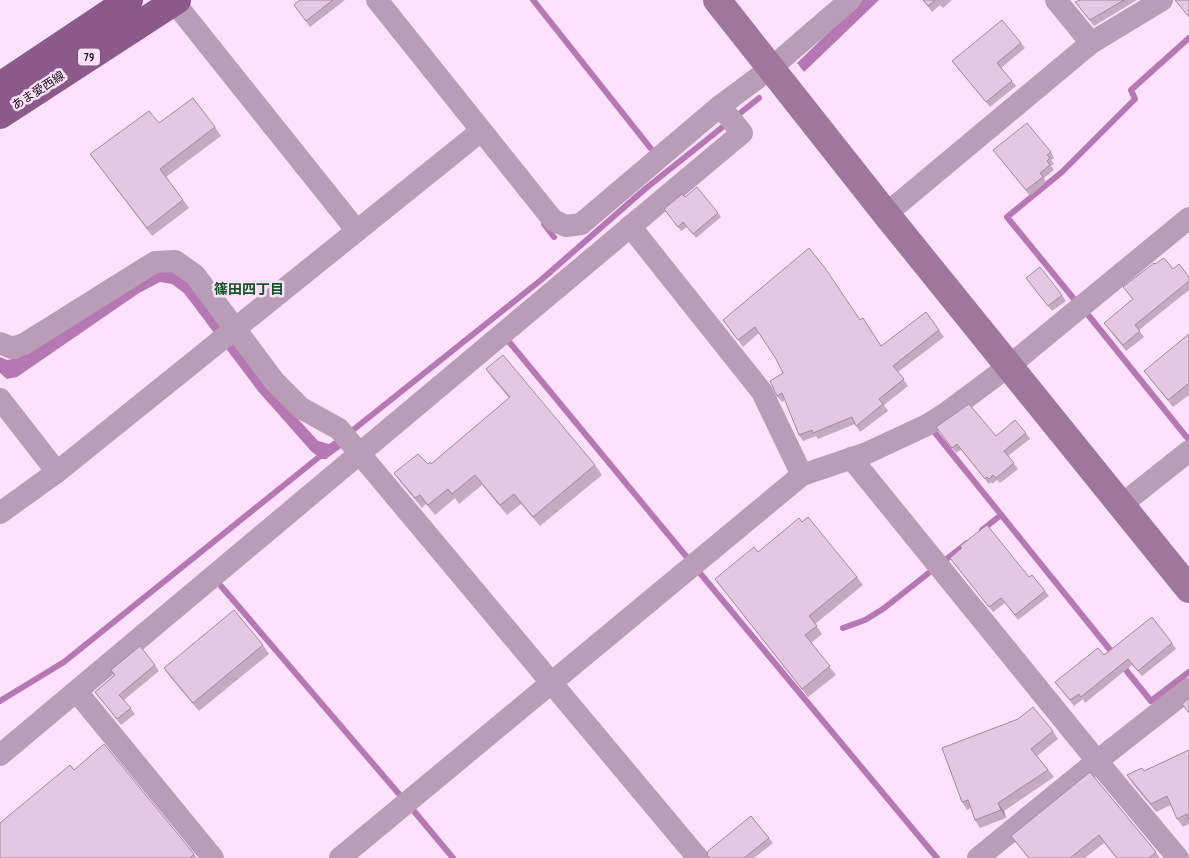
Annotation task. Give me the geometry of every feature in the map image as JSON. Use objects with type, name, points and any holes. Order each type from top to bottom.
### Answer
[{"type":"main road","name":"あま愛西線","points":[[0,86],[129,0]]},
{"type":"main road","name":"あま愛西線","points":[[0,115],[175,1]]},
{"type":"street","points":[[377,0],[553,220],[566,226],[581,224],[727,114],[771,68],[845,2]]},
{"type":"street","points":[[717,0],[886,214],[1189,589]]},
{"type":"street","points":[[1056,0],[1091,43]]},
{"type":"street","points":[[886,214],[1091,43],[1162,0]]},
{"type":"street","points":[[175,1],[357,231]]},
{"type":"street","points":[[0,755],[76,692],[351,443],[630,226],[742,133],[727,114]]},
{"type":"street","points":[[0,513],[56,472],[481,131]]},
{"type":"street","points":[[340,858],[802,474],[868,453],[927,425],[946,413],[1009,366],[1189,218]]},
{"type":"street","points":[[630,226],[762,392],[802,474]]},
{"type":"street","points":[[0,343],[12,348],[24,344],[155,262],[175,261],[195,274],[228,335],[301,408],[351,443],[698,858]]},
{"type":"street","points":[[0,399],[56,472]]},
{"type":"street","points":[[1122,505],[1189,451]]},
{"type":"street","points":[[851,458],[1096,761],[1178,858]]},
{"type":"street","points":[[978,858],[1096,761],[1189,689]]},
{"type":"street","points":[[76,692],[213,858]]},
{"type":"shaded area","points":[[862,0],[879,0],[804,72],[797,63]]},
{"type":"shaded area","points":[[174,270],[185,278],[269,387],[318,441],[329,444],[339,437],[345,445],[326,459],[321,459],[311,451],[258,391],[184,293],[172,284],[160,282],[139,293],[17,377],[7,379],[0,373],[0,357],[7,360],[18,358],[146,273]]},
{"type":"building","points":[[300,0],[333,0],[306,21],[294,5]]},
{"type":"building","points":[[923,0],[935,0],[928,6]]},
{"type":"building","points":[[1080,0],[1124,0],[1090,20],[1075,2]]},
{"type":"building","points":[[1175,0],[1189,0],[1189,17]]},
{"type":"building","points":[[1002,20],[1021,43],[997,63],[1012,81],[986,102],[952,61]]},
{"type":"building","points":[[193,98],[215,127],[160,169],[183,200],[147,228],[90,154],[149,111],[159,123]]},
{"type":"building","points":[[1027,123],[1051,152],[1047,155],[1050,158],[1047,161],[1050,165],[1040,173],[1043,177],[1026,190],[993,150]]},
{"type":"building","points":[[697,187],[718,213],[693,234],[683,222],[678,227],[664,209],[682,194],[685,197]]},
{"type":"building","points":[[809,248],[860,320],[863,318],[881,346],[926,312],[939,330],[893,366],[904,379],[879,399],[883,404],[856,426],[852,417],[813,433],[812,430],[799,435],[782,393],[777,396],[770,381],[783,373],[755,327],[738,340],[723,320]]},
{"type":"building","points":[[1164,258],[1173,269],[1179,264],[1189,277],[1189,281],[1135,325],[1140,331],[1123,345],[1104,323],[1133,299],[1123,287],[1154,263]]},
{"type":"building","points":[[1040,267],[1062,295],[1048,306],[1026,278]]},
{"type":"building","points":[[1189,334],[1189,383],[1168,400],[1144,371]]},
{"type":"building","points":[[503,355],[595,465],[533,517],[514,494],[500,505],[475,475],[452,494],[448,489],[428,505],[420,495],[415,498],[394,473],[418,454],[428,464],[430,462],[431,464],[510,397],[486,369]]},
{"type":"building","points":[[969,404],[996,436],[1015,420],[1026,433],[1004,451],[1014,463],[996,478],[993,475],[989,479],[987,477],[985,479],[957,444],[952,448],[936,427]]},
{"type":"building","points":[[808,517],[857,577],[809,616],[817,626],[805,635],[830,666],[802,689],[715,579],[754,547],[758,552],[799,518],[802,522]]},
{"type":"building","points":[[987,525],[1029,577],[1032,575],[1045,591],[1015,615],[1001,598],[989,607],[950,558],[962,548],[960,546]]},
{"type":"building","points":[[234,610],[263,645],[193,703],[164,668]]},
{"type":"building","points":[[1152,617],[1172,643],[1138,671],[1128,659],[1081,697],[1079,694],[1070,700],[1055,682],[1098,648],[1104,655]]},
{"type":"building","points":[[140,646],[155,665],[119,695],[131,708],[117,719],[95,692],[115,675],[111,670]]},
{"type":"building","points":[[1189,698],[1189,713],[1182,704]]},
{"type":"building","points":[[1033,707],[1053,731],[1031,749],[1048,770],[998,803],[1001,810],[975,820],[968,800],[962,802],[942,748],[1018,719]]},
{"type":"building","points":[[104,744],[194,854],[190,858],[0,858],[0,823],[70,765],[74,770]]},
{"type":"building","points":[[1189,750],[1189,820],[1187,814],[1177,819],[1167,796],[1151,804],[1127,775],[1142,768],[1144,771]]},
{"type":"building","points":[[1090,772],[1156,852],[1149,858],[1117,858],[1099,835],[1070,858],[1029,858],[1011,836]]},
{"type":"building","points":[[751,816],[769,838],[744,858],[710,858],[707,855],[708,851]]},
{"type":"waterway","points":[[533,0],[652,150]]},
{"type":"waterway","points":[[1074,299],[1007,217],[1062,172],[1135,99],[1131,90],[1189,38]]},
{"type":"waterway","points":[[348,434],[541,280],[645,189],[759,98]]},
{"type":"waterway","points":[[544,224],[554,237]]},
{"type":"waterway","points":[[1089,316],[1189,440]]},
{"type":"waterway","points":[[510,343],[686,556]]},
{"type":"waterway","points":[[932,429],[1115,656]]},
{"type":"waterway","points":[[0,701],[64,662],[324,453]]},
{"type":"waterway","points":[[982,530],[1001,515]]},
{"type":"waterway","points":[[944,561],[967,543]]},
{"type":"waterway","points":[[699,572],[937,858]]},
{"type":"waterway","points":[[843,628],[865,620],[883,609],[930,572]]},
{"type":"waterway","points":[[221,586],[399,794]]},
{"type":"waterway","points":[[1121,664],[1151,701],[1189,672]]},
{"type":"waterway","points":[[413,810],[453,858]]},
{"type":"district","name":"篠田四丁目","points":[[249,289]]}]
